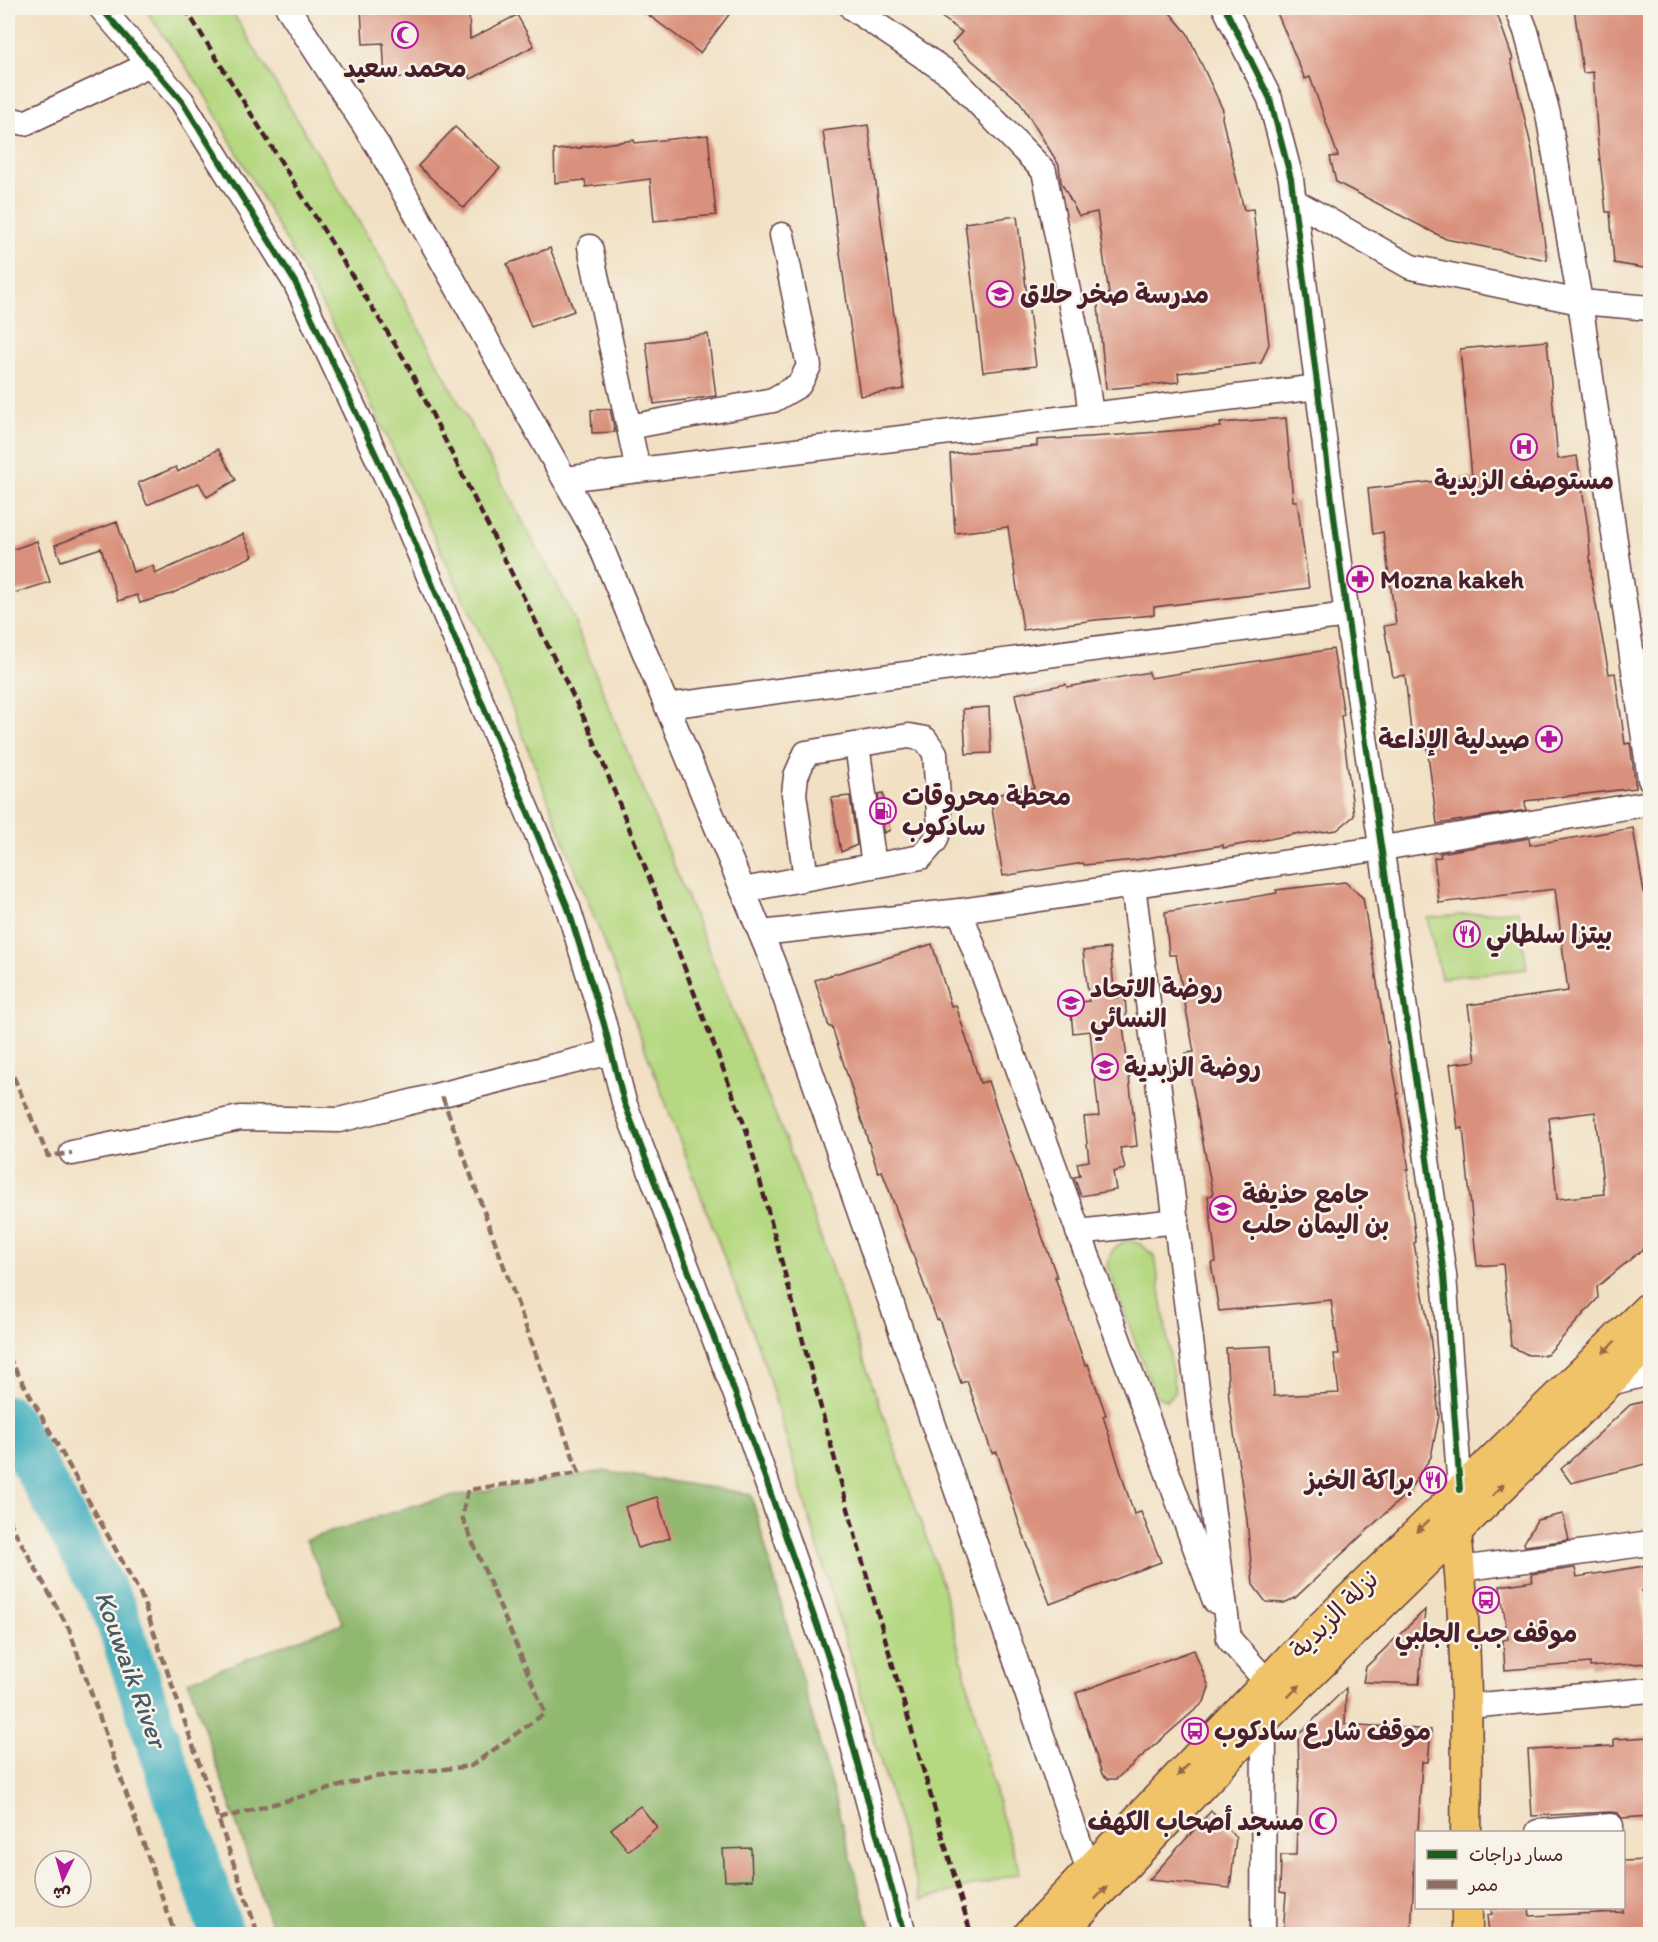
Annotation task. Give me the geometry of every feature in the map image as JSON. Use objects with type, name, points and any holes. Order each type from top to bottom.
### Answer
[{"type":"main road","name":"نزلة الزبدية","points":[[1029,1935],[1267,1682],[1460,1490],[1650,1306]]},
{"type":"main road","name":"نزلة الزبدية","points":[[1060,1935],[1264,1720],[1650,1342]]},
{"type":"main road","points":[[1456,1531],[1461,1569],[1468,1706],[1466,1831]]},
{"type":"main road","points":[[1467,1909],[1467,1935]]},
{"type":"street","points":[[101,8],[182,101],[295,282],[393,490],[568,908],[624,1102],[737,1398],[832,1668],[904,1935]]},
{"type":"street","points":[[288,8],[378,146],[597,537],[777,974],[1089,1871]]},
{"type":"street","points":[[852,8],[951,75],[1044,171],[1091,415]]},
{"type":"street","points":[[1225,8],[1270,99],[1291,179],[1347,615],[1383,848],[1443,1275],[1460,1490]]},
{"type":"street","points":[[1517,8],[1526,32],[1548,114],[1580,302],[1650,779]]},
{"type":"street","points":[[8,119],[25,123],[150,64]]},
{"type":"street","points":[[1294,201],[1412,267],[1580,302],[1650,308]]},
{"type":"street","points":[[629,427],[773,400],[799,385],[809,366],[782,235]]},
{"type":"street","points":[[590,247],[638,470]]},
{"type":"street","points":[[565,479],[1318,387]]},
{"type":"street","points":[[667,706],[1347,615]]},
{"type":"street","points":[[743,890],[874,866],[921,856],[935,841],[940,828],[935,753],[925,739],[909,736],[806,753],[796,776],[794,794],[806,878]]},
{"type":"street","points":[[857,744],[874,866]]},
{"type":"street","points":[[761,933],[960,911],[1383,848],[1650,804]]},
{"type":"street","points":[[1134,885],[1229,1639]]},
{"type":"street","points":[[960,911],[1229,1639],[1267,1682]]},
{"type":"street","points":[[72,1153],[240,1118],[339,1120],[611,1052]]},
{"type":"street","points":[[1078,1232],[1177,1221]]},
{"type":"street","points":[[1606,1384],[1650,1373]]},
{"type":"street","points":[[1461,1569],[1650,1543]]},
{"type":"street","points":[[1468,1706],[1650,1690]]},
{"type":"street","points":[[1263,1935],[1264,1720]]},
{"type":"street","points":[[1559,1831],[1611,1826]]},
{"type":"green space","points":[[144,8],[230,8],[385,265],[568,606],[791,1153],[942,1583],[997,1800],[1020,1873],[921,1900],[764,1362],[625,996],[497,669],[337,332],[201,88]]},
{"type":"green space","points":[[1518,910],[1527,969],[1441,978],[1427,918]]},
{"type":"green space","points":[[1128,1240],[1140,1244],[1155,1256],[1175,1391],[1166,1401],[1155,1395],[1107,1266],[1113,1250]]},
{"type":"green space","points":[[603,1471],[751,1494],[872,1934],[274,1934],[188,1681],[343,1623],[306,1540],[431,1500]]},
{"type":"building","name":"محمد سعيد","points":[[361,8],[469,8],[470,39],[517,15],[534,46],[471,79],[469,75],[385,78],[383,43],[363,44]]},
{"type":"building","points":[[639,8],[734,8],[700,53]]},
{"type":"building","points":[[929,8],[1166,8],[1187,33],[1223,110],[1222,118],[1244,210],[1253,209],[1269,344],[1261,363],[1178,373],[1179,382],[1106,389],[1097,295],[1109,294],[1097,212],[1079,216],[1061,182],[1059,165],[1020,102],[952,43],[962,32]]},
{"type":"building","points":[[1275,8],[1495,8],[1513,59],[1511,60],[1532,150],[1547,260],[1446,239],[1336,182],[1330,157],[1338,156],[1310,77],[1305,79]]},
{"type":"building","points":[[1574,8],[1650,8],[1650,269],[1614,263],[1610,212],[1606,212],[1598,144],[1593,72],[1583,73]]},
{"type":"building","points":[[868,125],[904,389],[860,396],[823,131]]},
{"type":"building","points":[[455,127],[500,168],[464,208],[418,166]]},
{"type":"building","points":[[708,135],[716,215],[654,221],[650,179],[586,187],[585,180],[555,183],[554,150],[634,140],[635,143]]},
{"type":"building","name":"مدرسة صخر حلاق","points":[[1017,216],[1036,366],[983,372],[965,223]]},
{"type":"building","points":[[550,248],[574,311],[531,327],[507,264]]},
{"type":"building","points":[[708,334],[716,396],[654,404],[646,342]]},
{"type":"building","points":[[1547,341],[1558,459],[1577,456],[1588,528],[1592,584],[1609,674],[1615,673],[1625,744],[1630,743],[1636,788],[1525,801],[1526,810],[1437,824],[1426,739],[1412,741],[1405,675],[1393,677],[1384,626],[1396,624],[1383,532],[1373,534],[1368,489],[1472,477],[1460,349]]},
{"type":"building","points":[[610,409],[615,432],[592,433],[591,410]]},
{"type":"building","points":[[1286,418],[1293,501],[1297,501],[1309,588],[1154,607],[1154,615],[1023,630],[1008,527],[955,533],[950,454],[1037,446],[1037,440],[1221,427],[1220,423]]},
{"type":"building","points":[[218,449],[236,480],[207,497],[199,483],[147,505],[138,483],[176,467],[178,472]]},
{"type":"building","points":[[117,522],[133,572],[153,566],[155,574],[243,534],[253,556],[171,594],[140,603],[137,595],[118,601],[101,548],[61,561],[55,545]]},
{"type":"building","points":[[37,541],[50,582],[8,595],[8,551]]},
{"type":"building","points":[[1333,649],[1344,715],[1341,716],[1354,816],[1337,830],[1300,835],[1300,833],[1223,848],[1223,845],[1135,860],[1084,865],[1083,863],[1003,876],[990,796],[1034,788],[1015,694],[1149,672],[1150,678]]},
{"type":"building","points":[[989,707],[991,753],[966,754],[963,709]]},
{"type":"building","points":[[883,793],[890,830],[884,833],[878,794]]},
{"type":"building","points":[[850,796],[857,845],[841,852],[831,798]]},
{"type":"building","points":[[1633,828],[1650,917],[1650,1243],[1597,1287],[1598,1298],[1547,1355],[1528,1355],[1511,1346],[1503,1264],[1477,1266],[1463,1128],[1458,1129],[1450,1064],[1476,1061],[1468,1005],[1568,991],[1555,889],[1439,903],[1434,858],[1441,857],[1440,853],[1529,838],[1530,845]],"holes":[[[1595,1112],[1604,1194],[1557,1199],[1549,1118]]]},
{"type":"building","points":[[1345,882],[1363,898],[1387,1043],[1398,1094],[1409,1170],[1407,1170],[1416,1242],[1414,1243],[1430,1335],[1439,1416],[1431,1457],[1408,1492],[1295,1598],[1284,1603],[1266,1602],[1253,1585],[1247,1520],[1229,1399],[1226,1348],[1271,1346],[1274,1396],[1339,1393],[1334,1354],[1339,1354],[1331,1300],[1219,1311],[1211,1263],[1216,1262],[1208,1196],[1213,1195],[1186,1053],[1194,1052],[1176,955],[1169,955],[1165,912],[1277,893],[1276,890]]},
{"type":"building","points":[[932,944],[951,1006],[956,1005],[980,1083],[988,1081],[1057,1277],[1055,1277],[1085,1365],[1088,1364],[1106,1415],[1103,1416],[1134,1514],[1141,1512],[1161,1562],[1050,1604],[1018,1520],[997,1452],[992,1453],[967,1381],[961,1383],[882,1171],[878,1172],[815,980]]},
{"type":"building","points":[[1110,948],[1115,998],[1125,997],[1127,1024],[1123,1025],[1137,1146],[1120,1148],[1125,1169],[1113,1172],[1116,1190],[1081,1196],[1074,1177],[1080,1176],[1077,1163],[1089,1161],[1084,1117],[1099,1116],[1090,1031],[1073,1033],[1070,1003],[1089,1001],[1083,951]]},
{"type":"building","points":[[1650,1400],[1650,1463],[1571,1483],[1561,1469],[1630,1405]]},
{"type":"building","points":[[657,1497],[670,1538],[638,1548],[625,1507]]},
{"type":"building","points":[[1563,1514],[1569,1540],[1525,1546],[1524,1543],[1537,1520]]},
{"type":"building","points":[[1650,1565],[1650,1590],[1642,1591],[1647,1663],[1590,1667],[1590,1663],[1505,1670],[1503,1640],[1508,1639],[1500,1586],[1533,1581],[1531,1574],[1575,1568],[1577,1577]]},
{"type":"building","points":[[1425,1610],[1419,1684],[1363,1682],[1366,1667]]},
{"type":"building","points":[[1194,1650],[1209,1687],[1204,1702],[1116,1779],[1108,1779],[1102,1774],[1076,1693]]},
{"type":"building","points":[[1346,1688],[1345,1724],[1431,1730],[1428,1762],[1422,1762],[1418,1830],[1415,1831],[1411,1935],[1283,1935],[1286,1893],[1280,1892],[1281,1855],[1296,1855],[1298,1735]]},
{"type":"building","points":[[1650,1737],[1650,1816],[1622,1818],[1618,1813],[1610,1812],[1532,1816],[1528,1750],[1614,1746],[1614,1739]]},
{"type":"building","points":[[640,1806],[657,1827],[628,1851],[611,1829]]},
{"type":"building","points":[[1211,1811],[1236,1838],[1230,1888],[1149,1880]]},
{"type":"building","points":[[751,1848],[752,1880],[725,1881],[723,1849]]},
{"type":"building","points":[[1650,1860],[1650,1935],[1489,1935],[1487,1915],[1492,1914],[1491,1909],[1529,1909],[1530,1916],[1623,1912],[1625,1909],[1625,1861]]},
{"type":"waterway","name":"Kouwaik River","points":[[8,1418],[114,1609],[222,1934]]},
{"type":"railway","points":[[185,8],[406,362],[588,726],[669,927],[746,1129],[857,1542],[971,1934]]},
{"type":"marked path","points":[[8,1064],[48,1156],[72,1153]]},
{"type":"marked path","points":[[219,1819],[373,1777],[471,1766],[545,1713],[462,1517],[468,1490],[579,1473],[441,1093]]},
{"type":"marked path","points":[[8,1356],[141,1595],[258,1934]]},
{"type":"marked path","points":[[8,1519],[69,1629],[175,1934]]},
{"type":"cycle path","points":[[101,8],[182,101],[295,282],[397,500],[568,908],[604,1024],[624,1102],[737,1398],[832,1668],[904,1934]]},
{"type":"cycle path","points":[[1225,8],[1270,99],[1291,179],[1343,587],[1444,1275],[1460,1490]]},
{"type":"place","name":"محمد سعيد","points":[[405,35]]},
{"type":"place","name":"مدرسة صخر حلاق","points":[[1000,294]]},
{"type":"place","name":"مستوصف الزبدية","points":[[1524,447]]},
{"type":"place","name":"Mozna kakeh","points":[[1360,579]]},
{"type":"place","name":"صيدلية الإذاعة","points":[[1549,739]]},
{"type":"place","name":"محطة محروقات سادكوب","points":[[883,811]]},
{"type":"place","name":"بيتزا سلطاني","points":[[1467,934]]},
{"type":"place","name":"روضة الاتحاد النسائي","points":[[1071,1003]]},
{"type":"place","name":"روضة الزبدية","points":[[1105,1067]]},
{"type":"place","name":"جامع حذيفة بن اليمان حلب","points":[[1223,1209]]},
{"type":"place","name":"براكة الخبز","points":[[1433,1480]]},
{"type":"place","name":"موقف جب الجلبي","points":[[1486,1600]]},
{"type":"place","name":"موقف شارع سادكوب","points":[[1195,1731]]},
{"type":"place","name":"مسجد أصحاب الكهف","points":[[1323,1821]]}]
